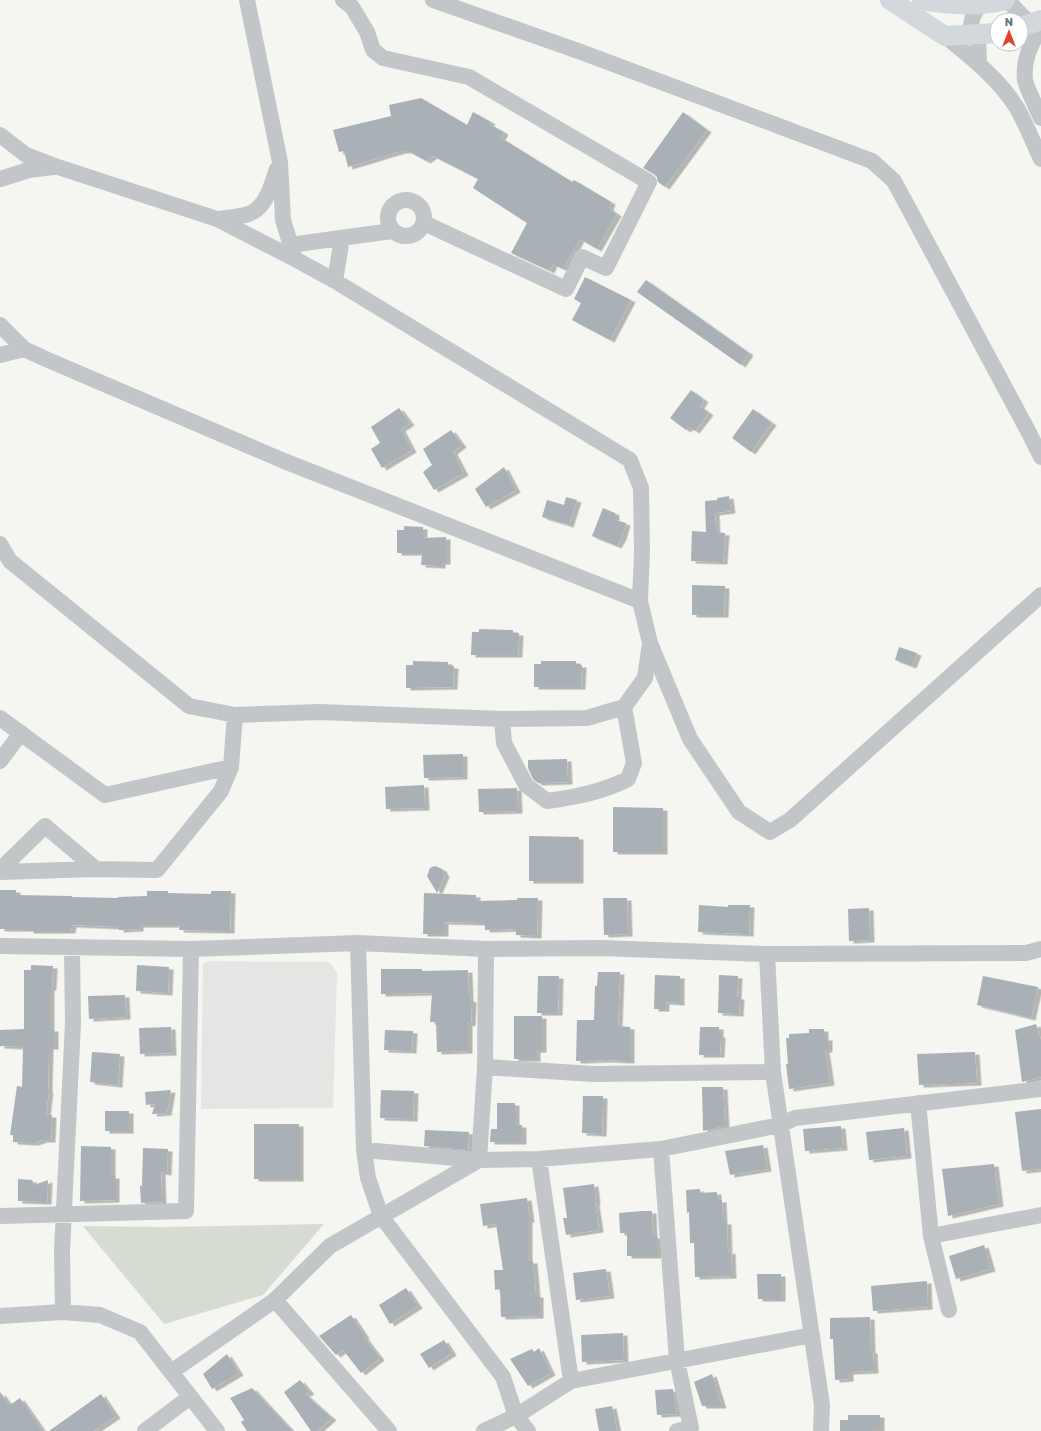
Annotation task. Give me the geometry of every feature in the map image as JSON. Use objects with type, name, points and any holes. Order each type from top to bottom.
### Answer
[{"type":"main road","points":[[890,0],[945,36],[987,34]]},
{"type":"main road","points":[[922,0],[951,4],[983,3],[1004,0]]},
{"type":"street","points":[[247,0],[280,162],[283,220],[293,252]]},
{"type":"street","points":[[343,0],[352,8],[367,32],[373,50],[383,58],[469,77],[649,182],[606,268],[582,257],[566,289],[424,223]]},
{"type":"street","points":[[432,0],[581,52],[872,161],[894,181],[1041,457]]},
{"type":"street","points":[[1004,0],[1012,4],[1033,25],[1030,49],[1026,62],[1025,81],[1041,118]]},
{"type":"street","points":[[979,64],[987,34],[971,30],[971,22],[974,14],[983,3]]},
{"type":"street","points":[[945,36],[979,64],[998,84],[1016,108],[1041,159]]},
{"type":"street","points":[[0,135],[7,147],[26,155],[55,166],[217,219],[293,252],[335,281],[630,460],[641,488],[642,552],[640,601],[650,643],[690,739],[739,812],[770,832],[790,820],[1041,595]]},
{"type":"street","points":[[217,219],[237,218],[257,210],[267,195],[280,162]]},
{"type":"street","points":[[0,179],[29,170],[55,166]]},
{"type":"street","points":[[406,200],[414,202],[421,207],[424,215],[424,223],[416,234],[410,237],[404,237],[397,235],[392,230],[388,223],[388,215],[391,207],[398,202],[406,200]]},
{"type":"street","points":[[293,252],[342,238],[392,230]]},
{"type":"street","points":[[335,281],[342,238]]},
{"type":"street","points":[[0,325],[24,349],[284,461],[640,601]]},
{"type":"street","points":[[0,355],[24,349]]},
{"type":"street","points":[[0,544],[10,561],[189,706],[235,715],[319,712],[502,719],[588,718],[624,707],[645,678],[650,643]]},
{"type":"street","points":[[502,719],[504,744],[526,785],[547,801],[579,796],[612,787],[628,778],[634,764],[624,707]]},
{"type":"street","points":[[0,871],[96,869],[157,870],[221,791],[231,767],[235,715]]},
{"type":"street","points":[[0,718],[105,795],[231,767]]},
{"type":"street","points":[[0,761],[20,733]]},
{"type":"street","points":[[0,871],[45,826],[96,869]]},
{"type":"street","points":[[358,943],[364,1150],[368,1178],[381,1216],[503,1377],[516,1416],[528,1431]]},
{"type":"street","points":[[0,946],[191,949],[358,943],[486,949],[601,948],[767,954],[1026,953],[1041,949]]},
{"type":"street","points":[[63,1312],[62,1251],[73,1023],[72,947]]},
{"type":"street","points":[[0,1216],[186,1212],[191,949]]},
{"type":"street","points":[[480,1160],[485,1067],[486,949]]},
{"type":"street","points":[[767,954],[773,1072],[822,1405],[821,1431]]},
{"type":"street","points":[[485,1067],[593,1074],[773,1072]]},
{"type":"street","points":[[364,1150],[480,1160],[539,1159],[661,1149],[780,1125],[795,1118],[1041,1089]]},
{"type":"street","points":[[918,1103],[931,1236],[948,1310]]},
{"type":"street","points":[[661,1149],[677,1360],[691,1428],[677,1431]]},
{"type":"street","points":[[539,1159],[571,1381]]},
{"type":"street","points":[[171,1372],[275,1300],[330,1246],[480,1160]]},
{"type":"street","points":[[931,1236],[1041,1215]]},
{"type":"street","points":[[275,1300],[389,1431]]},
{"type":"street","points":[[0,1316],[63,1312],[100,1315],[140,1332],[217,1431]]},
{"type":"street","points":[[484,1431],[516,1416],[571,1381],[812,1335]]},
{"type":"street","points":[[145,1431],[190,1397]]},
{"type":"shaded area","points":[[209,961],[329,962],[337,972],[333,1108],[201,1109],[203,964]]},
{"type":"shaded area","points":[[324,1224],[263,1295],[164,1324],[83,1226],[164,1227]]},
{"type":"building","points":[[421,98],[467,125],[473,112],[491,122],[489,124],[504,132],[501,138],[572,182],[574,180],[611,202],[609,208],[617,214],[597,249],[580,239],[563,269],[553,264],[550,271],[511,253],[527,223],[473,188],[478,179],[433,156],[426,161],[408,151],[401,151],[348,167],[344,151],[339,152],[333,130],[391,116],[389,105]]},
{"type":"building","points":[[683,112],[707,130],[665,187],[658,182],[657,177],[654,174],[643,168]]},
{"type":"building","points":[[585,277],[631,300],[610,340],[572,320],[581,303],[574,299]]},
{"type":"building","points":[[646,280],[749,353],[741,365],[637,292]]},
{"type":"building","points":[[691,390],[704,400],[700,406],[709,413],[695,431],[689,427],[686,430],[670,418]]},
{"type":"building","points":[[399,408],[410,423],[401,429],[412,450],[382,468],[371,449],[380,443],[371,427]]},
{"type":"building","points":[[753,409],[772,423],[751,452],[732,438]]},
{"type":"building","points":[[451,430],[462,445],[453,452],[464,473],[434,490],[423,472],[432,465],[423,449]]},
{"type":"building","points":[[504,467],[516,490],[486,507],[475,489]]},
{"type":"building","points":[[729,496],[731,511],[715,513],[716,532],[725,533],[723,562],[691,561],[692,531],[706,532],[705,501],[717,500],[717,498]]},
{"type":"building","points":[[566,497],[577,500],[569,525],[542,517],[547,500],[564,505]]},
{"type":"building","points":[[603,508],[615,513],[615,520],[626,523],[622,537],[617,546],[592,536]]},
{"type":"building","points":[[404,526],[423,527],[423,538],[446,537],[446,562],[441,562],[441,566],[421,565],[422,553],[397,553],[397,530],[404,530]]},
{"type":"building","points":[[692,585],[725,586],[724,615],[692,615]]},
{"type":"building","points":[[479,629],[513,630],[513,633],[519,633],[518,655],[471,655],[472,632],[479,632]]},
{"type":"building","points":[[899,647],[917,653],[912,666],[895,660]]},
{"type":"building","points":[[413,661],[448,662],[448,666],[454,666],[453,687],[406,688],[406,665],[413,665]]},
{"type":"building","points":[[541,661],[576,661],[576,665],[582,665],[581,687],[534,687],[534,664],[541,664]]},
{"type":"building","points":[[463,754],[463,777],[424,778],[423,755]]},
{"type":"building","points":[[567,759],[568,782],[538,783],[533,779],[528,768],[528,760]]},
{"type":"building","points":[[424,785],[425,808],[386,809],[385,787]]},
{"type":"building","points":[[517,788],[518,811],[479,812],[478,789]]},
{"type":"building","points":[[613,807],[663,808],[663,852],[613,852]]},
{"type":"building","points":[[529,836],[579,837],[579,881],[529,881]]},
{"type":"building","points":[[435,866],[442,869],[445,875],[437,893],[427,876],[430,868]]},
{"type":"building","points":[[0,890],[16,890],[16,895],[118,898],[147,896],[147,891],[211,894],[211,891],[231,891],[230,931],[179,930],[180,925],[139,925],[139,929],[119,930],[119,927],[72,925],[71,931],[0,929]]},
{"type":"building","points":[[424,893],[476,895],[476,901],[538,898],[537,936],[516,935],[516,929],[485,930],[485,923],[444,922],[444,934],[423,934]]},
{"type":"building","points":[[603,898],[627,898],[628,934],[604,935]]},
{"type":"building","points":[[699,905],[728,907],[728,905],[750,905],[749,934],[698,932]]},
{"type":"building","points":[[869,908],[870,940],[849,941],[848,909]]},
{"type":"building","points":[[31,965],[53,966],[52,988],[50,988],[50,1029],[54,1029],[54,1047],[49,1047],[49,1090],[46,1115],[52,1115],[51,1140],[43,1140],[34,1143],[13,1142],[13,1135],[10,1135],[17,1086],[22,1087],[23,1047],[0,1046],[0,1030],[24,1029],[24,970],[31,970]]},
{"type":"building","points":[[137,965],[169,967],[168,993],[136,991]]},
{"type":"building","points":[[381,969],[422,969],[422,971],[468,970],[469,999],[472,1000],[471,1024],[468,1023],[468,1051],[437,1052],[436,1022],[430,1022],[432,993],[381,994]]},
{"type":"building","points":[[598,972],[620,972],[618,1026],[630,1027],[630,1061],[576,1061],[577,1020],[594,1020],[595,986],[597,986]]},
{"type":"building","points":[[655,975],[680,976],[680,1003],[665,1002],[665,1009],[654,1009]]},
{"type":"building","points":[[719,975],[738,976],[737,997],[740,997],[739,1014],[718,1013]]},
{"type":"building","points":[[538,976],[559,976],[558,1013],[537,1013]]},
{"type":"building","points":[[983,976],[1038,987],[1031,1018],[977,1005]]},
{"type":"building","points":[[125,995],[126,1017],[89,1019],[88,996]]},
{"type":"building","points":[[514,1016],[542,1016],[542,1050],[536,1050],[536,1059],[514,1059]]},
{"type":"building","points":[[1036,1024],[1041,1040],[1041,1077],[1022,1082],[1015,1030]]},
{"type":"building","points":[[171,1027],[172,1053],[140,1054],[139,1028]]},
{"type":"building","points":[[700,1027],[719,1027],[719,1035],[721,1035],[720,1055],[699,1055]]},
{"type":"building","points":[[809,1029],[824,1029],[824,1038],[828,1038],[828,1050],[825,1050],[830,1083],[789,1089],[786,1064],[788,1064],[786,1038],[789,1038],[789,1034],[809,1033]]},
{"type":"building","points":[[385,1030],[413,1031],[412,1051],[384,1050]]},
{"type":"building","points":[[92,1052],[120,1054],[118,1085],[90,1082]]},
{"type":"building","points":[[975,1052],[977,1083],[919,1085],[917,1054]]},
{"type":"building","points":[[702,1087],[723,1087],[725,1126],[703,1131]]},
{"type":"building","points":[[171,1090],[167,1113],[152,1114],[155,1104],[146,1105],[145,1092]]},
{"type":"building","points":[[381,1090],[414,1091],[413,1119],[380,1118]]},
{"type":"building","points":[[583,1096],[603,1096],[602,1134],[582,1133]]},
{"type":"building","points":[[497,1103],[515,1103],[515,1125],[522,1125],[522,1142],[490,1142],[491,1129],[497,1129]]},
{"type":"building","points":[[1041,1109],[1041,1169],[1022,1171],[1015,1112]]},
{"type":"building","points":[[105,1111],[129,1111],[129,1131],[105,1131]]},
{"type":"building","points":[[254,1124],[299,1124],[299,1179],[254,1179]]},
{"type":"building","points":[[841,1126],[843,1148],[805,1151],[803,1129]]},
{"type":"building","points":[[904,1128],[907,1156],[869,1160],[866,1132]]},
{"type":"building","points":[[425,1130],[469,1132],[468,1150],[424,1146]]},
{"type":"building","points":[[763,1145],[767,1169],[730,1175],[725,1151]]},
{"type":"building","points":[[81,1146],[111,1147],[111,1176],[115,1176],[115,1200],[80,1201]]},
{"type":"building","points":[[143,1148],[168,1149],[167,1173],[161,1172],[162,1202],[141,1203],[140,1186],[142,1186]]},
{"type":"building","points":[[994,1164],[999,1204],[948,1216],[942,1169]]},
{"type":"building","points":[[18,1179],[32,1180],[34,1185],[48,1180],[47,1202],[18,1201]]},
{"type":"building","points":[[594,1184],[599,1230],[566,1235],[563,1218],[567,1218],[563,1188]]},
{"type":"building","points":[[700,1189],[700,1193],[717,1192],[717,1200],[722,1200],[723,1222],[727,1222],[728,1252],[731,1251],[732,1276],[695,1277],[694,1243],[690,1243],[689,1212],[687,1213],[686,1190]]},
{"type":"building","points":[[527,1198],[530,1220],[528,1220],[528,1261],[533,1261],[536,1295],[539,1295],[539,1316],[501,1317],[500,1289],[495,1290],[494,1270],[503,1270],[496,1224],[483,1226],[480,1204]]},
{"type":"building","points":[[652,1211],[653,1236],[657,1236],[657,1256],[627,1256],[627,1233],[620,1233],[619,1213]]},
{"type":"building","points":[[984,1245],[991,1269],[956,1279],[949,1256]]},
{"type":"building","points":[[606,1269],[610,1296],[576,1300],[573,1273]]},
{"type":"building","points":[[757,1274],[781,1274],[781,1299],[758,1299]]},
{"type":"building","points":[[927,1281],[928,1307],[873,1311],[871,1286]]},
{"type":"building","points":[[406,1288],[418,1306],[390,1324],[379,1305]]},
{"type":"building","points":[[351,1315],[365,1336],[364,1337],[380,1358],[361,1373],[343,1350],[336,1355],[319,1336]]},
{"type":"building","points":[[870,1317],[871,1351],[873,1351],[874,1371],[849,1372],[849,1379],[835,1380],[833,1339],[830,1339],[830,1318]]},
{"type":"building","points":[[623,1333],[624,1360],[582,1362],[581,1335]]},
{"type":"building","points":[[444,1340],[452,1353],[429,1368],[420,1354]]},
{"type":"building","points":[[539,1348],[551,1373],[528,1386],[510,1359],[532,1349],[534,1352]]},
{"type":"building","points":[[227,1354],[239,1373],[212,1389],[203,1374]]},
{"type":"building","points":[[712,1374],[722,1406],[702,1406],[694,1382]]},
{"type":"building","points":[[300,1380],[310,1392],[305,1394],[332,1418],[317,1431],[311,1431],[284,1392]]},
{"type":"building","points":[[252,1388],[292,1431],[247,1431],[241,1422],[244,1420],[230,1398]]},
{"type":"building","points":[[673,1389],[677,1414],[657,1415],[655,1390]]},
{"type":"building","points":[[0,1392],[10,1405],[20,1398],[43,1431],[0,1431]]},
{"type":"building","points":[[101,1394],[116,1416],[94,1431],[49,1431]]},
{"type":"building","points":[[612,1406],[617,1431],[599,1431],[595,1409]]},
{"type":"building","points":[[848,1415],[880,1415],[880,1429],[873,1429],[873,1431],[840,1431],[840,1420],[848,1420]]}]
